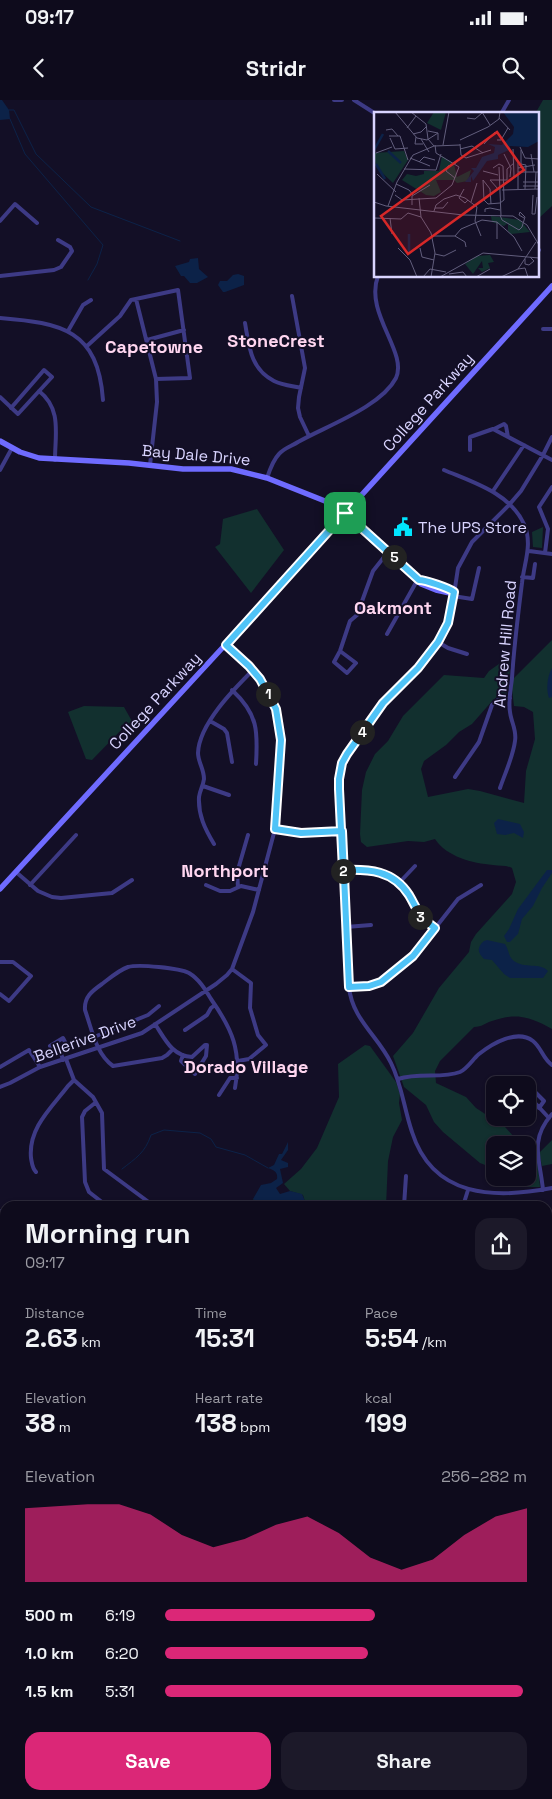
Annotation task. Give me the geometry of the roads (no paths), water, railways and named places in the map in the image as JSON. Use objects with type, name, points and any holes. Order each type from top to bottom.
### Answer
[{"type":"main road","name":"College Parkway","points":[[0,889],[226,645],[552,286]]},
{"type":"main road","name":"Bay Dale Drive","points":[[0,441],[12,448],[40,458],[183,469],[231,469],[267,478],[335,505],[419,580],[421,584],[454,594]]},
{"type":"street","points":[[334,100],[342,100]]},
{"type":"street","points":[[354,100],[374,113]]},
{"type":"street","points":[[502,112],[509,100]]},
{"type":"street","points":[[0,221],[15,204],[37,223]]},
{"type":"street","points":[[0,276],[54,270],[61,267],[72,251],[70,247],[58,240]]},
{"type":"street","points":[[267,478],[274,461],[284,449],[341,421],[376,399],[384,393],[396,377],[399,368],[398,360],[384,328],[374,292],[378,278]]},
{"type":"street","points":[[87,346],[120,316],[131,300],[178,290],[190,378],[156,379]]},
{"type":"street","points":[[292,296],[305,368],[298,408],[309,436]]},
{"type":"street","points":[[68,331],[82,304],[90,300]]},
{"type":"street","points":[[136,300],[156,379],[157,402],[150,465]]},
{"type":"street","points":[[0,318],[38,323],[68,331],[87,346],[95,359],[101,380],[102,400]]},
{"type":"street","points":[[245,322],[250,351],[258,369],[274,381],[301,388]]},
{"type":"street","points":[[543,329],[552,329]]},
{"type":"street","points":[[146,340],[184,330]]},
{"type":"street","points":[[0,397],[11,408],[18,414],[52,376],[44,370],[11,408]]},
{"type":"street","points":[[39,391],[48,398],[53,407],[55,418],[55,460]]},
{"type":"street","points":[[470,450],[470,437],[504,424],[508,437]]},
{"type":"street","points":[[493,429],[552,460]]},
{"type":"street","points":[[552,436],[531,477],[509,505],[472,542],[458,568],[448,623],[438,642],[428,657],[383,703],[347,754],[342,763],[339,779],[349,987],[355,1012],[385,1052],[398,1079],[412,1134],[422,1155],[446,1179],[468,1190],[492,1194],[552,1188]]},
{"type":"street","points":[[493,491],[524,445]]},
{"type":"street","points":[[0,470],[12,448]]},
{"type":"street","name":"Andrew Hill Road","points":[[444,470],[493,491],[520,516],[528,534],[528,550],[522,577],[510,698],[510,712],[516,733],[515,742],[500,788]]},
{"type":"street","points":[[545,553],[548,529],[539,506],[552,488]]},
{"type":"street","points":[[528,550],[552,554]]},
{"type":"street","points":[[340,650],[356,662],[347,673],[334,662],[350,621],[357,615],[373,571],[388,552]]},
{"type":"street","points":[[522,577],[533,578],[535,564]]},
{"type":"street","points":[[454,594],[472,599],[479,568]]},
{"type":"street","points":[[387,634],[419,580]]},
{"type":"street","points":[[438,642],[448,648],[467,654]]},
{"type":"street","name":"Bellerive Drive","points":[[0,1086],[10,1083],[40,1067],[138,1034],[206,991],[232,969],[259,890],[275,829],[281,740],[276,709],[260,679],[226,645]]},
{"type":"street","points":[[214,844],[200,815],[200,789],[203,786],[204,773],[198,754],[203,735],[210,721],[232,690],[253,670]]},
{"type":"street","points":[[232,690],[248,706],[256,725],[256,764]]},
{"type":"street","points":[[455,777],[480,742],[492,705],[499,699],[510,698]]},
{"type":"street","points":[[210,721],[224,729],[227,733],[232,762]]},
{"type":"street","points":[[203,786],[230,795]]},
{"type":"street","points":[[275,829],[301,833],[342,831]]},
{"type":"street","points":[[30,885],[76,835]]},
{"type":"street","points":[[238,887],[238,873],[248,836]]},
{"type":"street","points":[[399,883],[414,866]]},
{"type":"street","points":[[343,870],[377,871],[389,876],[399,883],[409,895],[420,916],[435,928]]},
{"type":"street","points":[[16,872],[45,895],[61,898],[112,893],[132,880]]},
{"type":"street","points":[[206,885],[220,891],[230,891],[244,886],[259,890]]},
{"type":"street","points":[[349,987],[369,986],[381,982],[413,956],[458,899],[481,885]]},
{"type":"street","points":[[346,926],[371,924]]},
{"type":"street","points":[[0,962],[13,962],[31,976],[9,1001],[0,994]]},
{"type":"street","points":[[173,1049],[162,1058],[116,1066],[106,1060],[98,1048],[85,1010],[87,997],[116,974],[128,968],[182,970],[195,978],[206,991],[232,1032],[238,1061],[235,1088]]},
{"type":"street","points":[[232,969],[252,983],[250,1008],[258,1035],[266,1045],[249,1059],[238,1061]]},
{"type":"street","points":[[185,1030],[207,1015],[215,1005]]},
{"type":"street","points":[[94,1037],[148,1015],[159,1006]]},
{"type":"street","points":[[155,1024],[173,1049],[182,1055],[192,1057],[205,1044],[207,1045],[206,1056],[195,1074],[181,1061],[182,1055]]},
{"type":"street","points":[[398,1079],[409,1075],[461,1072],[478,1054],[494,1044],[519,1036],[532,1040],[552,1065]]},
{"type":"street","points":[[63,1038],[67,1046],[60,1050],[55,1054],[50,1046],[63,1038]]},
{"type":"street","points":[[0,1067],[29,1050],[40,1067]]},
{"type":"street","points":[[60,1050],[74,1080],[93,1097],[102,1113],[104,1169],[144,1201]]},
{"type":"street","points":[[219,1095],[230,1078],[237,1078]]},
{"type":"street","points":[[36,1172],[31,1158],[30,1147],[34,1133],[74,1080]]},
{"type":"street","points":[[536,1093],[544,1101],[540,1108]]},
{"type":"street","points":[[95,1102],[85,1111],[82,1117],[85,1182],[89,1192],[100,1201]]},
{"type":"street","points":[[536,1104],[550,1116],[541,1129],[537,1147],[542,1190]]},
{"type":"street","points":[[404,1201],[406,1176]]},
{"type":"street","points":[[465,1201],[468,1190]]},
{"type":"water","points":[[0,100],[9,110],[10,119],[0,120]]},
{"type":"water","points":[[198,258],[199,269],[208,277],[197,283],[190,283],[184,276],[181,276],[175,266],[189,262],[190,259]]},
{"type":"water","points":[[233,275],[244,276],[244,285],[223,292],[218,285],[220,281],[227,281]]},
{"type":"water","points":[[552,668],[552,697],[549,698],[548,683]]},
{"type":"water","points":[[498,819],[520,824],[524,832],[523,838],[514,833],[497,834],[494,823]]},
{"type":"water","points":[[547,870],[552,870],[552,873],[533,906],[522,919],[518,934],[510,942],[507,942],[504,936],[518,909]]},
{"type":"water","points":[[487,940],[505,944],[514,961],[522,965],[545,968],[548,971],[543,978],[510,978],[492,960],[484,959],[480,955],[480,946]]},
{"type":"water","points":[[288,1142],[288,1150],[281,1160],[288,1163],[288,1167],[280,1169],[283,1183],[276,1188],[280,1194],[290,1191],[302,1194],[305,1201],[256,1201],[253,1199],[261,1185],[271,1183],[277,1179],[275,1172],[268,1168],[274,1165],[279,1154],[282,1154]]},
{"type":"waterway","points":[[9,110],[14,110],[36,154],[91,207],[180,241]]},
{"type":"waterway","points":[[10,119],[25,154],[103,245],[97,264],[88,280]]},
{"type":"waterway","points":[[122,1169],[143,1151],[151,1135],[164,1130],[200,1133],[211,1139],[216,1147],[245,1155],[268,1168]]},
{"type":"place","name":"The UPS Store","points":[[403,527]]},
{"type":"district","name":"StoneCrest","points":[[276,340]]},
{"type":"district","name":"Capetowne","points":[[154,346]]},
{"type":"district","name":"Oakmont","points":[[393,607]]},
{"type":"district","name":"Northport","points":[[225,870]]},
{"type":"district","name":"Dorado Village","points":[[246,1066]]}]
